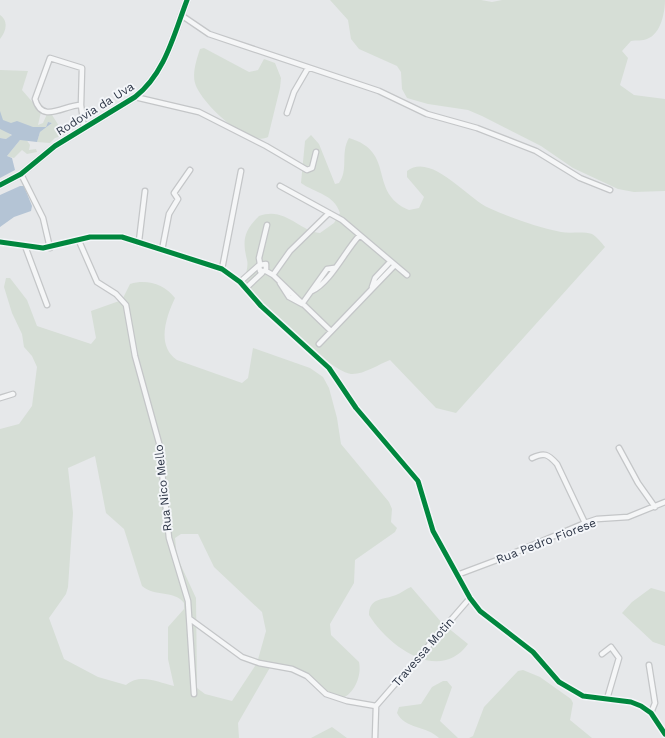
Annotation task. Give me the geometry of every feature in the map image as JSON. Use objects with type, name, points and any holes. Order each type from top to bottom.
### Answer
[{"type":"street","name":"Rodovia da Uva","points":[[0,185],[21,174],[46,152],[135,97],[158,72],[187,0]]},
{"type":"street","points":[[181,15],[208,34],[379,91],[427,114],[476,128],[536,150],[580,178],[610,190]]},
{"type":"street","points":[[81,105],[75,104],[55,113],[46,112],[37,104],[35,99],[50,58],[82,68],[81,105],[84,128]]},
{"type":"street","points":[[287,114],[294,92],[308,68]]},
{"type":"street","points":[[135,97],[199,112],[266,146],[307,170],[312,168],[316,152]]},
{"type":"street","points":[[162,250],[169,214],[178,199],[174,193],[190,170]]},
{"type":"street","points":[[222,269],[241,171]]},
{"type":"street","points":[[21,174],[43,218],[50,248]]},
{"type":"street","points":[[280,186],[342,220],[407,275]]},
{"type":"street","points":[[139,241],[145,191]]},
{"type":"street","points":[[273,275],[290,250],[329,213]]},
{"type":"street","points":[[267,225],[259,258],[259,270],[273,275],[289,297],[299,305],[302,304],[331,331]]},
{"type":"street","points":[[0,242],[50,248],[103,236],[122,237],[222,269],[240,282],[261,306],[329,368],[356,408],[418,481],[433,532],[470,598],[489,618],[533,652],[559,682],[583,696],[631,702],[651,714],[665,734]]},
{"type":"street","points":[[302,304],[359,236]]},
{"type":"street","name":"Rua Nico Mello","points":[[79,241],[93,276],[126,305],[135,356],[159,443],[169,538],[186,590],[190,619],[194,694]]},
{"type":"street","points":[[25,246],[47,305]]},
{"type":"street","points":[[240,282],[259,265],[266,264],[264,272],[246,288]]},
{"type":"street","points":[[319,344],[392,264]]},
{"type":"street","points":[[247,276],[253,281]]},
{"type":"street","points":[[0,398],[13,394]]},
{"type":"street","points":[[619,448],[638,483],[655,507]]},
{"type":"street","points":[[532,458],[544,454],[550,455],[557,464],[580,508],[585,523]]},
{"type":"street","name":"Rua Pedro Fiorese","points":[[457,575],[585,523],[628,517],[665,502]]},
{"type":"street","name":"Travessa Motin","points":[[376,706],[470,598]]},
{"type":"street","points":[[190,619],[242,657],[259,663],[292,669],[307,676],[326,694],[376,706],[375,738]]},
{"type":"street","points":[[602,654],[611,647],[619,658],[607,698]]},
{"type":"street","points":[[649,665],[655,703],[651,714]]},
{"type":"shaded area","points":[[330,0],[481,0],[492,2],[502,0],[665,0],[663,16],[656,32],[645,40],[631,41],[622,51],[628,58],[620,85],[634,95],[665,99],[665,191],[634,192],[618,189],[573,168],[541,146],[482,116],[468,110],[428,104],[407,98],[402,89],[401,72],[397,66],[359,49],[351,39],[348,20]]},
{"type":"shaded area","points":[[0,15],[5,20],[6,27],[0,39]]},
{"type":"shaded area","points":[[204,48],[249,72],[258,70],[264,59],[275,63],[281,78],[268,137],[259,139],[237,130],[206,101],[194,79],[195,66],[200,49]]},
{"type":"shaded area","points":[[0,70],[28,71],[22,90],[41,112],[38,125],[43,123],[47,114],[52,115],[65,133],[64,135],[55,138],[50,143],[37,142],[40,132],[52,123],[48,122],[46,127],[37,128],[23,125],[5,130],[12,136],[6,139],[0,138]]},
{"type":"shaded area","points":[[311,135],[319,144],[335,184],[339,183],[344,172],[345,149],[349,138],[364,144],[373,153],[389,193],[396,202],[409,210],[419,208],[424,197],[407,177],[407,171],[417,167],[427,167],[449,179],[489,208],[524,222],[552,230],[565,233],[592,234],[605,247],[456,413],[436,408],[390,360],[366,371],[351,374],[316,356],[280,328],[259,306],[251,294],[246,283],[245,241],[247,231],[259,216],[277,214],[320,233],[334,223],[340,213],[329,198],[301,183],[305,141]]},
{"type":"shaded area","points":[[26,139],[30,145],[29,150],[36,149],[37,152],[27,154],[22,150],[14,158],[7,156],[20,140]]},
{"type":"shaded area","points":[[6,278],[10,278],[27,300],[37,326],[91,344],[96,338],[91,311],[122,300],[130,284],[143,282],[155,284],[166,289],[175,298],[166,322],[165,339],[171,354],[177,360],[242,383],[248,378],[253,348],[310,368],[323,377],[329,388],[337,418],[341,444],[389,502],[392,509],[391,522],[397,528],[395,532],[355,560],[354,583],[330,624],[331,635],[359,662],[358,679],[349,694],[340,699],[288,667],[272,664],[238,723],[239,738],[0,738],[0,429],[19,424],[32,406],[37,367],[32,356],[24,347],[22,334],[12,313],[4,287]],"holes":[[[95,456],[106,513],[124,529],[142,586],[152,591],[175,596],[184,603],[184,609],[168,627],[168,659],[174,686],[143,679],[131,681],[126,685],[98,677],[64,659],[49,618],[66,594],[68,587],[73,513],[68,468]],[[181,534],[198,534],[214,567],[262,612],[266,631],[257,663],[232,701],[205,694],[197,688],[196,598],[177,557],[175,538]]]},
{"type":"shaded area","points":[[411,587],[442,623],[468,644],[456,656],[443,661],[429,661],[415,656],[388,638],[369,615],[374,602],[396,595]]},
{"type":"shaded area","points":[[651,588],[665,592],[665,646],[653,642],[622,613],[632,602]]},
{"type":"shaded area","points":[[523,670],[540,677],[571,699],[573,703],[570,720],[592,738],[469,738],[473,736],[484,707],[518,671]]},
{"type":"shaded area","points":[[447,681],[452,687],[440,721],[458,738],[439,738],[428,731],[405,722],[397,713],[399,707],[421,704],[432,687]]},
{"type":"shaded area","points":[[332,727],[347,738],[311,738]]},
{"type":"water","points":[[0,111],[3,120],[11,123],[17,121],[33,127],[46,127],[48,122],[52,123],[40,132],[37,142],[20,140],[7,156],[12,158],[15,170],[0,178],[0,138],[6,139],[12,135],[0,129]]},
{"type":"water","points":[[24,186],[32,206],[31,211],[14,217],[0,227],[0,195]]},
{"type":"cycle path","points":[[0,185],[21,174],[55,146],[135,97],[145,88],[154,77],[167,53],[187,0]]},
{"type":"cycle path","points":[[0,242],[43,248],[90,237],[122,237],[222,269],[240,282],[261,306],[329,368],[356,408],[418,481],[433,531],[470,598],[480,611],[533,652],[559,682],[583,696],[631,702],[641,706],[651,713],[665,734]]}]
